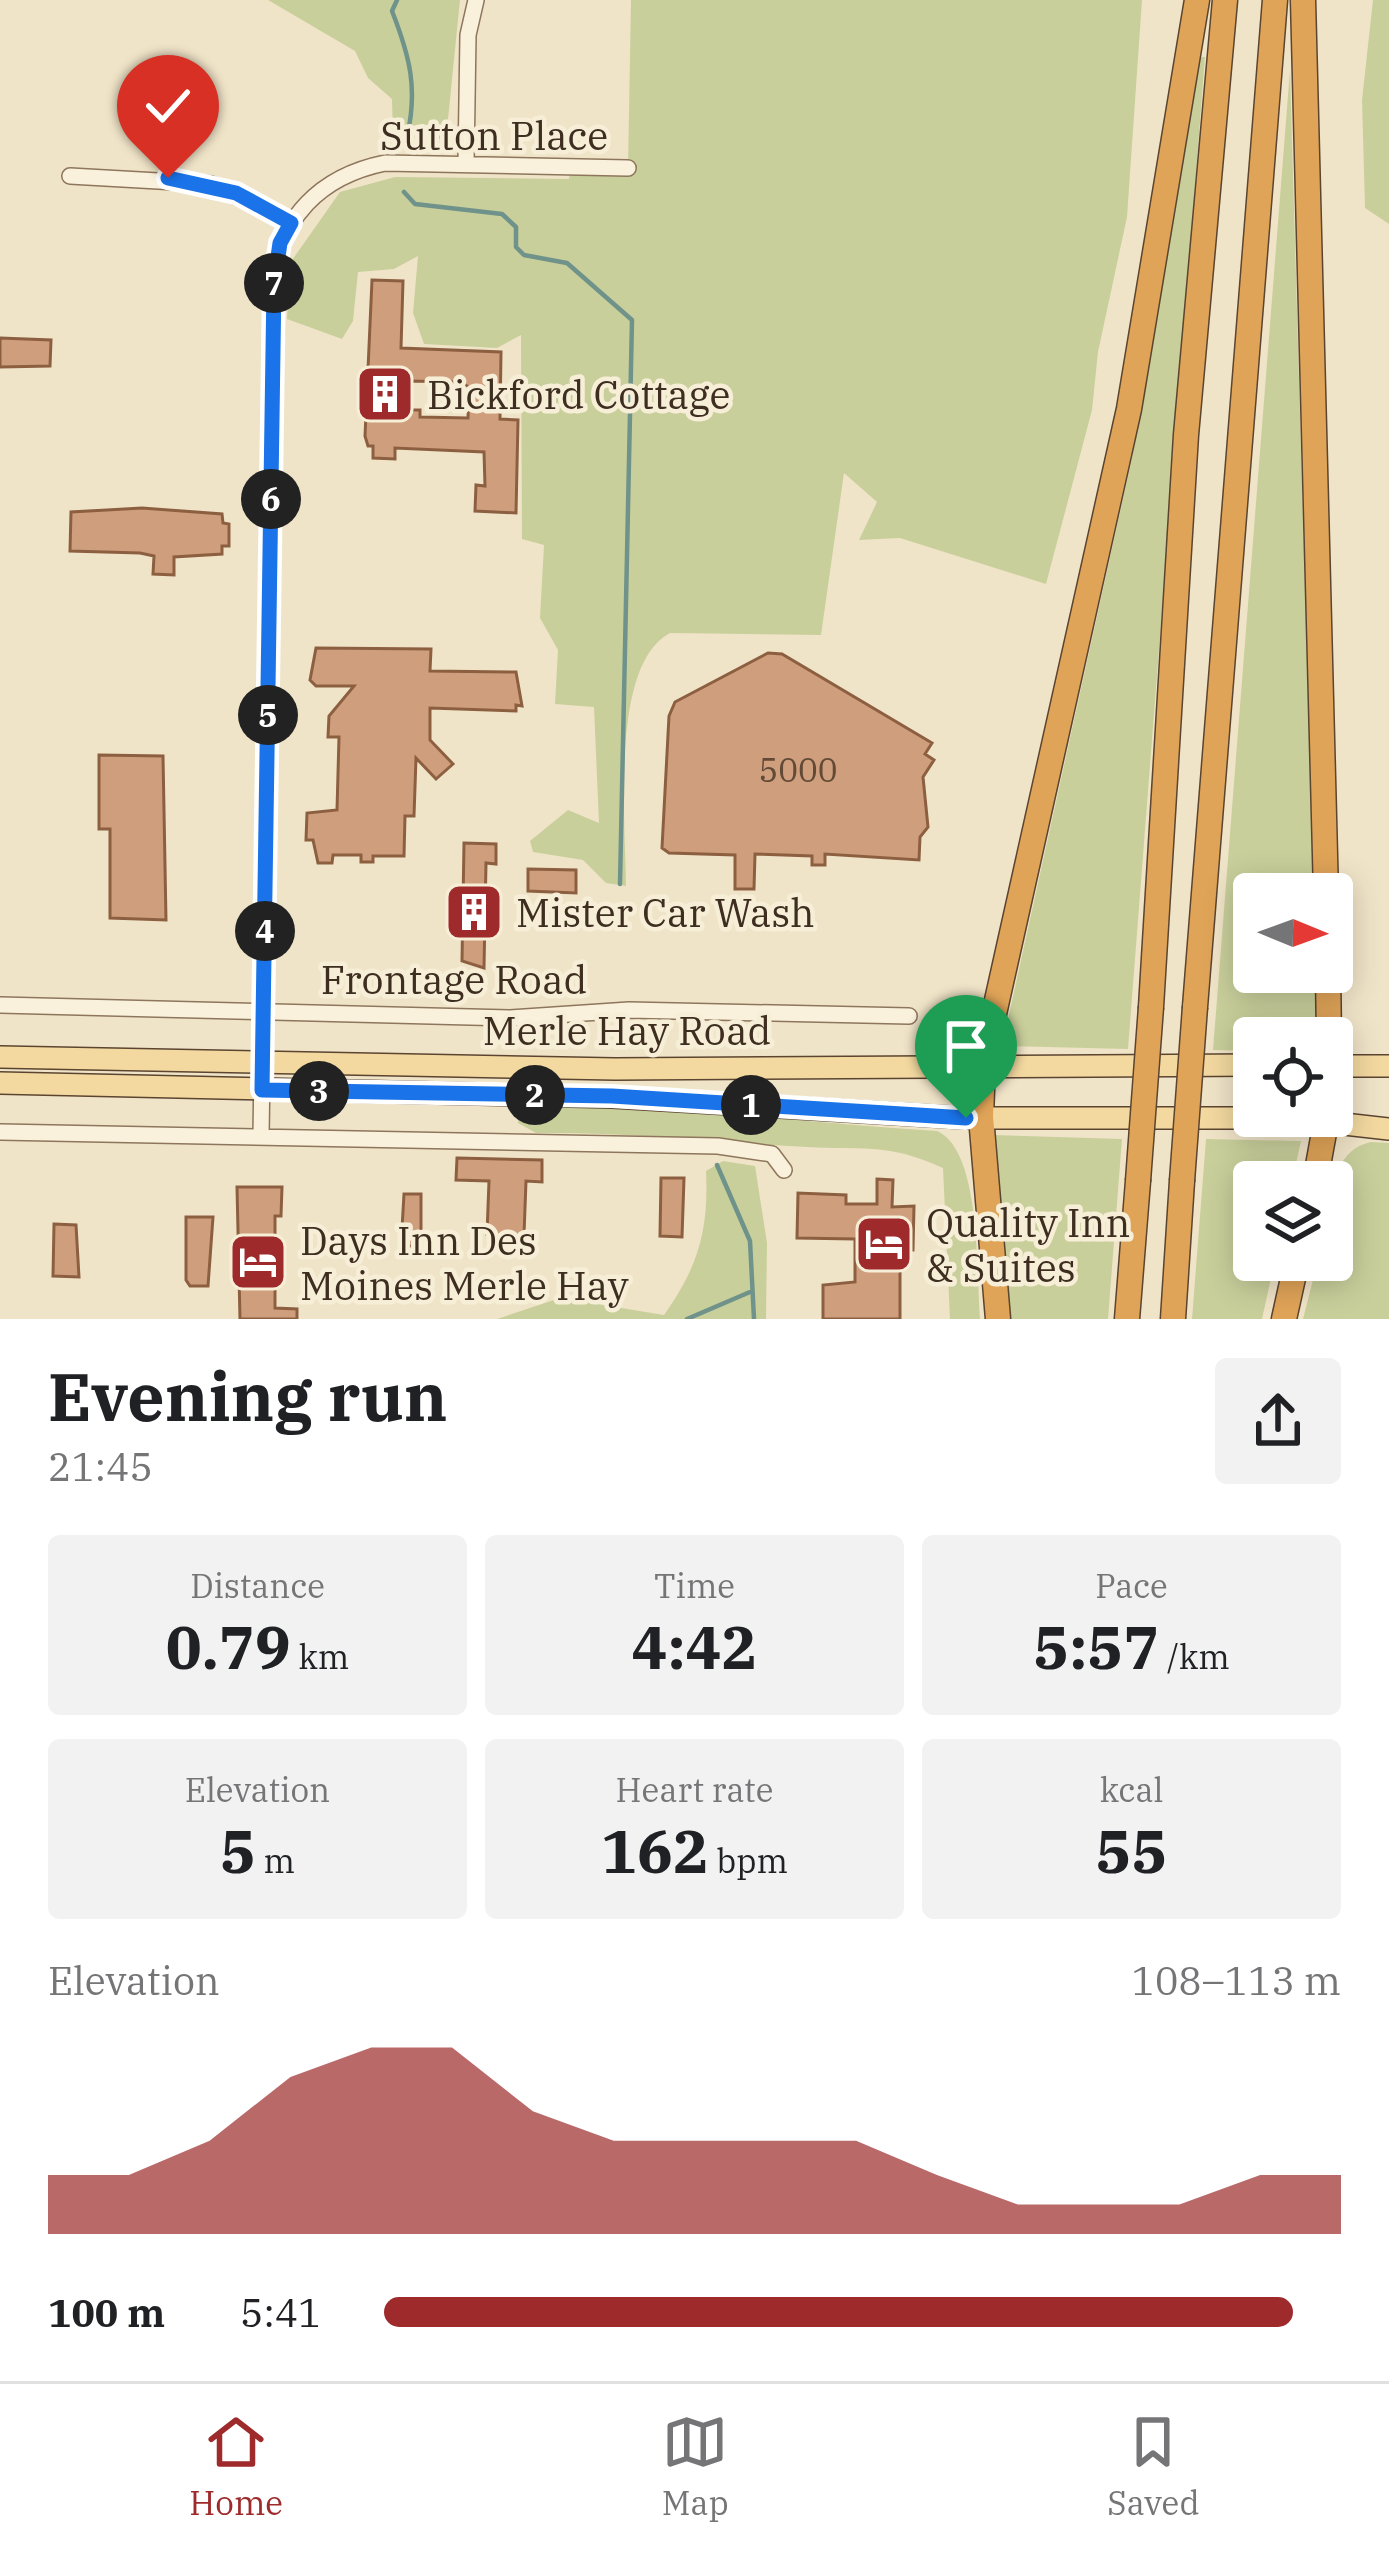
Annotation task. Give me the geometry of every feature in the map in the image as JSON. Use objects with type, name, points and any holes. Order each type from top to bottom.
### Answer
[{"type":"highway","points":[[998,1319],[981,1118],[982,1063],[1129,409],[1197,0]]},
{"type":"highway","points":[[1127,1319],[1186,435],[1225,0]]},
{"type":"highway","points":[[1173,1319],[1275,0]]},
{"type":"highway","points":[[1304,0],[1325,873]]},
{"type":"highway","points":[[1284,1319],[1293,1281]]},
{"type":"main road","name":"Merle Hay Road","points":[[0,1057],[615,1070],[982,1063],[1233,1065]]},
{"type":"main road","points":[[1353,1066],[1389,1066]]},
{"type":"main road","name":"Merle Hay Road","points":[[0,1083],[612,1096],[981,1118],[1233,1118]]},
{"type":"main road","name":"Merle Hay Road","points":[[1353,1124],[1389,1129]]},
{"type":"street","points":[[466,164],[467,45],[476,0]]},
{"type":"street","name":"Sutton Place","points":[[291,223],[315,193],[360,168],[466,164],[628,168]]},
{"type":"street","points":[[70,176],[212,184],[291,223],[280,243],[274,284],[262,1137]]},
{"type":"street","name":"Frontage Road","points":[[0,1005],[510,1018],[629,1010],[909,1016]]},
{"type":"street","points":[[0,1132],[758,1149],[772,1154],[784,1170]]},
{"type":"green space","points":[[268,0],[460,0],[446,139],[393,138],[392,99],[368,78],[355,51]]},
{"type":"green space","points":[[631,0],[1142,0],[1127,217],[1098,352],[1092,410],[1046,584],[900,538],[859,540],[877,502],[844,473],[821,635],[670,633],[651,651],[637,677],[625,749],[626,886],[606,883],[583,860],[533,852],[530,841],[568,810],[599,823],[594,707],[555,704],[558,650],[540,618],[544,545],[522,539],[521,335],[497,348],[424,344],[413,313],[418,256],[394,269],[358,272],[353,321],[342,339],[287,319],[290,263],[340,192],[395,177],[569,179],[570,166],[628,167]]},
{"type":"green space","points":[[1373,0],[1389,0],[1389,224],[1365,208],[1362,100]]},
{"type":"green space","points":[[1199,57],[1205,57],[1128,1049],[1002,1046],[1132,458]]},
{"type":"green space","points":[[1290,70],[1313,873],[1233,873],[1233,993],[1317,993],[1317,1017],[1233,1017],[1233,1050],[1213,1050]]},
{"type":"green space","points":[[530,1102],[937,1131],[952,1143],[969,1187],[980,1319],[950,1319],[943,1168],[876,1149],[536,1133],[518,1123],[520,1107]]},
{"type":"green space","points":[[994,1135],[1122,1139],[1108,1319],[1010,1319]]},
{"type":"green space","points":[[1206,1139],[1301,1141],[1297,1161],[1233,1161],[1233,1281],[1270,1281],[1262,1319],[1192,1319]]},
{"type":"green space","points":[[1371,1142],[1389,1143],[1389,1319],[1303,1319],[1313,1281],[1353,1281],[1353,1161],[1343,1161],[1355,1148]]},
{"type":"green space","points":[[723,1161],[755,1166],[767,1243],[766,1319],[497,1319],[560,1298],[664,1315],[699,1247],[706,1171]]},
{"type":"building","name":"Bickford Cottage","points":[[372,280],[403,281],[401,348],[501,352],[500,419],[518,420],[516,513],[475,511],[476,485],[485,486],[484,452],[395,448],[395,459],[373,458],[373,446],[368,446]],"holes":[[[407,381],[460,382],[469,387],[468,418],[420,417],[420,410],[405,410]]]},
{"type":"building","points":[[0,338],[51,340],[50,366],[0,367]]},
{"type":"building","points":[[142,508],[222,514],[223,523],[229,524],[229,546],[222,546],[222,554],[174,557],[174,575],[153,574],[154,556],[70,551],[71,512]]},
{"type":"building","points":[[316,648],[431,649],[430,671],[516,672],[522,706],[516,705],[516,711],[430,708],[430,740],[453,764],[436,779],[416,758],[414,816],[405,816],[404,856],[373,856],[373,862],[361,862],[361,855],[333,855],[332,863],[318,863],[313,840],[306,840],[307,813],[337,810],[339,737],[328,737],[329,716],[354,686],[316,686],[310,680]]},
{"type":"building","points":[[768,653],[782,654],[932,743],[925,754],[934,760],[923,777],[928,827],[920,837],[919,860],[825,854],[825,865],[812,865],[812,856],[755,854],[754,889],[735,889],[735,855],[669,853],[662,848],[669,716],[675,702]]},
{"type":"building","points":[[99,755],[163,756],[166,920],[110,918],[110,829],[99,829]]},
{"type":"building","name":"Mister Car Wash","points":[[464,843],[496,844],[496,864],[486,863],[484,968],[462,961]]},
{"type":"building","points":[[528,869],[576,870],[576,893],[528,891]]},
{"type":"building","points":[[457,1158],[542,1160],[542,1182],[526,1181],[524,1235],[487,1234],[489,1181],[456,1180]]},
{"type":"building","points":[[661,1178],[684,1178],[682,1237],[660,1236]]},
{"type":"building","name":"Quality Inn & Suites","points":[[877,1179],[893,1180],[892,1207],[914,1206],[913,1250],[900,1250],[900,1319],[823,1319],[823,1285],[855,1282],[855,1239],[797,1238],[798,1193],[846,1195],[846,1204],[877,1204]]},
{"type":"building","name":"Days Inn Des Moines Merle Hay","points":[[237,1187],[282,1187],[281,1216],[275,1216],[275,1308],[297,1309],[297,1319],[240,1319]]},
{"type":"building","points":[[404,1194],[421,1194],[421,1246],[401,1246]]},
{"type":"building","points":[[186,1217],[213,1217],[208,1286],[190,1286],[186,1280]]},
{"type":"building","points":[[54,1224],[76,1225],[79,1277],[53,1276]]},
{"type":"waterway","points":[[397,0],[392,11],[408,58],[412,88],[407,137]]},
{"type":"waterway","points":[[404,192],[415,204],[502,214],[516,227],[516,247],[524,255],[567,263],[632,320],[620,884]]},
{"type":"waterway","points":[[717,1165],[750,1241],[754,1319]]},
{"type":"waterway","points":[[687,1319],[750,1292]]},
{"type":"place","name":"Bickford Cottage","points":[[385,394]]},
{"type":"place","name":"Mister Car Wash","points":[[474,912]]},
{"type":"place","name":"Quality Inn & Suites","points":[[884,1244]]},
{"type":"place","name":"Days Inn Des Moines Merle Hay","points":[[258,1262]]},
{"type":"route","points":[[168,178],[212,184],[291,223],[280,243],[274,284],[262,1090],[612,1096],[966,1118]]}]
